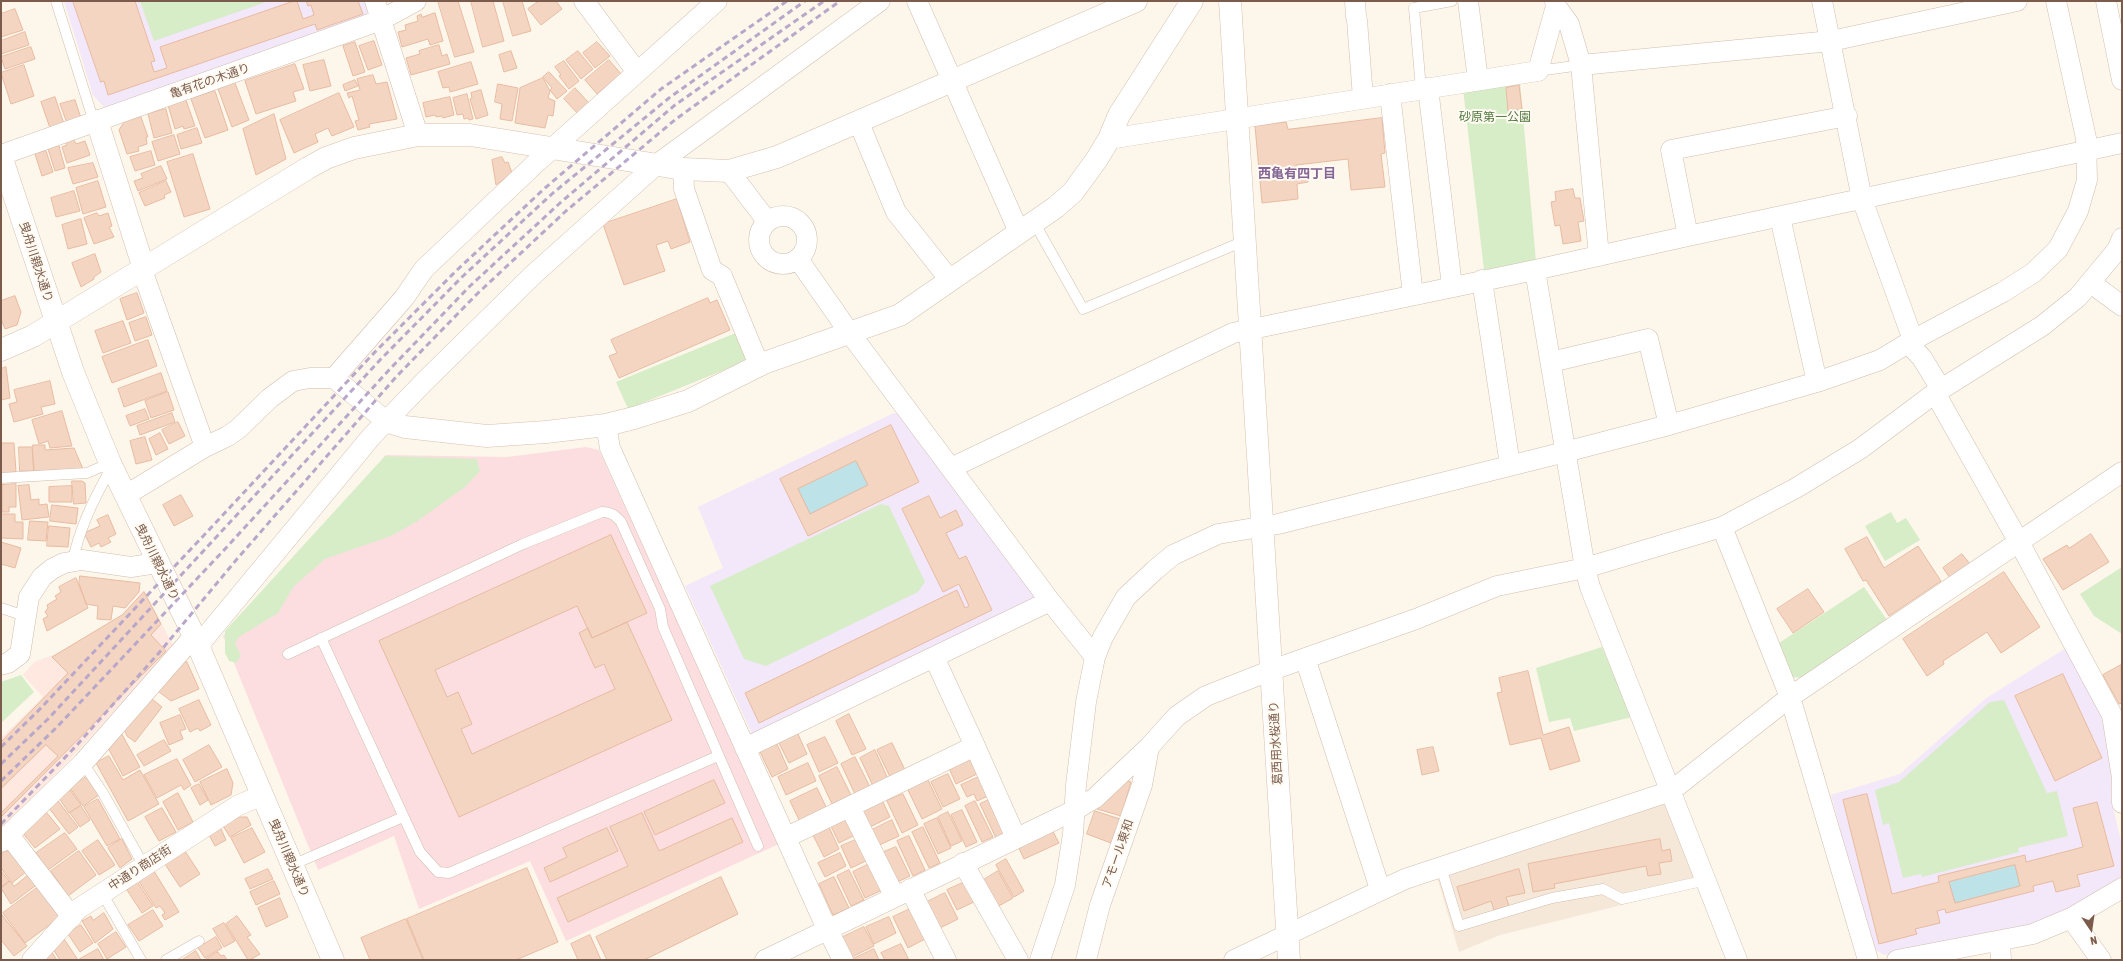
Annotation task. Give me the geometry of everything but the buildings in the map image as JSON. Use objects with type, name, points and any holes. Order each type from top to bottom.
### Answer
[{"type":"street","points":[[375,1],[418,135]]},
{"type":"street","name":"亀有花の木通り","points":[[1,156],[381,20],[416,1]]},
{"type":"street","points":[[584,1],[637,72]]},
{"type":"street","points":[[334,378],[404,298],[424,269],[552,148],[717,1]]},
{"type":"street","points":[[72,916],[5,838],[83,763],[196,641],[386,421],[534,274],[656,166],[880,1]]},
{"type":"street","points":[[917,1],[953,82],[1026,227]]},
{"type":"street","points":[[1,350],[33,336],[326,158],[354,148],[418,135],[470,135],[656,166],[729,171],[777,157],[859,123],[1136,1]]},
{"type":"street","points":[[126,495],[238,428],[270,398],[293,381],[310,378],[334,378],[386,421],[406,427],[487,436],[546,432],[606,425],[688,401],[759,365],[900,315],[1026,227],[1073,192],[1109,139],[1119,115],[1192,1]]},
{"type":"street","name":"葛西用水桜通り","points":[[1230,1],[1289,960]]},
{"type":"street","points":[[1468,1],[1478,80]]},
{"type":"street","points":[[1822,1],[1847,116],[1862,199],[1910,342],[1922,358],[1938,391],[2019,542],[2117,713],[2122,779],[2122,803]]},
{"type":"street","points":[[1581,65],[1831,41],[2017,1]]},
{"type":"street","points":[[1040,960],[1065,885],[1074,834],[1074,810],[1086,702],[1095,657],[1103,637],[1126,597],[1173,555],[1218,534],[1278,524],[1565,452],[1669,425],[1817,382],[1880,360],[1910,342],[2004,292],[2047,261],[2058,249],[2078,211],[2087,180],[2087,151],[2056,1]]},
{"type":"street","points":[[2106,1],[2118,39],[2122,80]]},
{"type":"street","points":[[1109,139],[1538,71],[1556,3]]},
{"type":"street","points":[[1556,3],[1569,24],[1581,65],[1599,256]]},
{"type":"street","points":[[1356,13],[1363,98]]},
{"type":"street","points":[[1424,88],[1452,286]]},
{"type":"street","points":[[1390,94],[1413,295]]},
{"type":"street","points":[[1688,236],[1671,150],[1847,116]]},
{"type":"street","points":[[96,122],[143,269],[205,447]]},
{"type":"street","points":[[859,123],[896,212],[950,280]]},
{"type":"street","points":[[951,468],[1233,333],[1452,286],[1535,270],[2122,143]]},
{"type":"street","name":"曳舟川親水通り","points":[[1,156],[74,372],[111,465],[196,641],[292,865],[330,959]]},
{"type":"street","points":[[683,169],[684,188],[712,270],[722,276],[759,365]]},
{"type":"street","points":[[729,171],[767,221]]},
{"type":"street","points":[[783,216],[799,222],[804,228],[807,236],[807,245],[804,253],[798,259],[784,265],[769,261],[764,256],[758,242],[759,234],[767,221],[783,216]]},
{"type":"street","points":[[1780,217],[1817,382]]},
{"type":"street","points":[[767,960],[828,928],[1074,810],[1095,798],[1149,747],[1177,716],[1206,696],[1272,670],[1416,618],[1497,586],[1585,568],[1722,527],[1796,488],[1860,449],[1938,391],[2042,326],[2078,297],[2091,283],[2117,250],[2122,238]]},
{"type":"street","points":[[798,259],[849,332],[1050,601],[1095,657]]},
{"type":"street","points":[[1535,270],[1552,362],[1565,452],[1585,568],[1590,587],[1707,880],[1737,960]]},
{"type":"street","points":[[1482,280],[1510,465]]},
{"type":"street","points":[[2091,283],[2122,306]]},
{"type":"street","points":[[1552,362],[1648,339],[1669,425]]},
{"type":"street","points":[[606,425],[610,448],[843,960]]},
{"type":"street","points":[[1234,960],[1380,890],[1441,867],[1671,791],[1790,697],[2122,472]]},
{"type":"street","points":[[1722,527],[1790,697],[1868,960]]},
{"type":"street","points":[[1,665],[20,654],[29,597],[42,577],[52,569],[73,561],[82,560],[131,567],[157,563]]},
{"type":"street","points":[[746,748],[1050,601]]},
{"type":"street","points":[[934,657],[1016,838]]},
{"type":"street","points":[[1305,658],[1380,890]]},
{"type":"street","points":[[787,837],[975,746]]},
{"type":"street","name":"アモール東和","points":[[1086,960],[1100,904],[1142,785],[1149,747]]},
{"type":"street","name":"中通り商店街","points":[[32,960],[78,909],[237,806],[262,795]]},
{"type":"street","points":[[850,806],[902,893],[946,960]]},
{"type":"street","points":[[964,863],[1018,960]]},
{"type":"street","points":[[1897,960],[2000,950],[2070,918],[2122,888]]},
{"type":"street","points":[[2070,918],[2101,960]]},
{"type":"lane","points":[[56,1],[96,122]]},
{"type":"lane","points":[[1424,88],[1414,8],[1452,1]]},
{"type":"lane","points":[[1538,71],[1581,65]]},
{"type":"lane","points":[[1026,227],[1082,309],[1244,241]]},
{"type":"lane","points":[[1,478],[87,473],[111,465]]},
{"type":"lane","points":[[73,561],[75,549],[94,500],[111,465]]},
{"type":"lane","points":[[288,654],[533,540],[602,512],[608,512],[616,515],[621,522],[660,609],[663,627],[758,846]]},
{"type":"lane","points":[[1,608],[25,616]]},
{"type":"lane","points":[[321,638],[420,852],[438,872],[449,873],[718,756]]},
{"type":"lane","points":[[83,763],[103,793],[144,866]]},
{"type":"lane","points":[[292,865],[403,817]]},
{"type":"lane","points":[[1441,867],[1459,926],[1552,898],[1603,889],[1622,899],[1707,880]]},
{"type":"lane","points":[[102,893],[141,960]]},
{"type":"lane","points":[[166,960],[198,941]]},
{"type":"shaded area","points":[[64,1],[367,1],[369,7],[365,19],[105,108],[93,95]]},
{"type":"shaded area","points":[[894,413],[899,414],[1035,593],[1034,601],[752,734],[685,586],[723,568],[698,507]]},
{"type":"shaded area","points":[[586,447],[599,450],[779,844],[566,941],[530,861],[419,909],[394,836],[318,870],[223,636],[386,455],[507,457]]},
{"type":"shaded area","points":[[144,590],[173,645],[76,753],[1,829],[1,738],[43,697],[23,675],[34,662],[56,654],[122,615]]},
{"type":"shaded area","points":[[2066,648],[2102,715],[2112,776],[2111,799],[2122,845],[2122,877],[2064,911],[2027,928],[1884,955],[1872,948],[1831,795],[1900,774],[1985,699]]},
{"type":"shaded area","points":[[1661,802],[1673,810],[1703,885],[1500,935],[1459,952],[1437,877]]},
{"type":"green space","points":[[140,1],[269,1],[154,41]]},
{"type":"green space","name":"砂原第一公園","points":[[1520,82],[1536,262],[1484,270],[1463,89]]},
{"type":"green space","points":[[738,332],[749,360],[628,409],[616,382]]},
{"type":"green space","points":[[385,456],[477,459],[480,471],[465,487],[416,522],[391,536],[325,559],[294,586],[278,613],[239,637],[235,643],[241,656],[236,663],[229,661],[225,653],[225,631]]},
{"type":"green space","points":[[881,504],[889,506],[925,582],[918,592],[766,666],[744,659],[710,586]]},
{"type":"green space","points":[[1891,512],[1897,523],[1906,518],[1920,540],[1885,561],[1865,526]]},
{"type":"green space","points":[[2122,567],[2122,634],[2094,616],[2080,594]]},
{"type":"green space","points":[[1864,587],[1887,620],[1804,678],[1792,677],[1779,643]]},
{"type":"green space","points":[[1602,647],[1632,717],[1574,731],[1570,718],[1549,722],[1536,668]]},
{"type":"green space","points":[[21,675],[34,692],[1,723],[1,682]]},
{"type":"green space","points":[[2004,700],[2047,793],[2057,791],[2068,836],[2018,848],[2019,852],[1922,877],[1921,874],[1903,878],[1889,823],[1883,825],[1875,790],[1899,782],[1990,702]]},
{"type":"water","points":[[856,461],[868,485],[810,514],[798,489]]},
{"type":"water","points":[[2015,865],[2020,886],[1955,903],[1949,882]]},
{"type":"railway","points":[[1,747],[39,710],[372,355],[456,271],[545,188],[661,89],[787,1]]},
{"type":"railway","points":[[1,764],[48,719],[380,360],[462,277],[553,193],[669,98],[805,1]]},
{"type":"railway","points":[[1,781],[56,728],[225,549],[389,370],[470,286],[560,203],[675,105],[824,1]]},
{"type":"railway","points":[[1,824],[76,746],[158,654],[237,559],[396,377],[477,294],[566,211],[676,119],[840,1]]},
{"type":"district","name":"西亀有四丁目","points":[[1297,174]]}]
